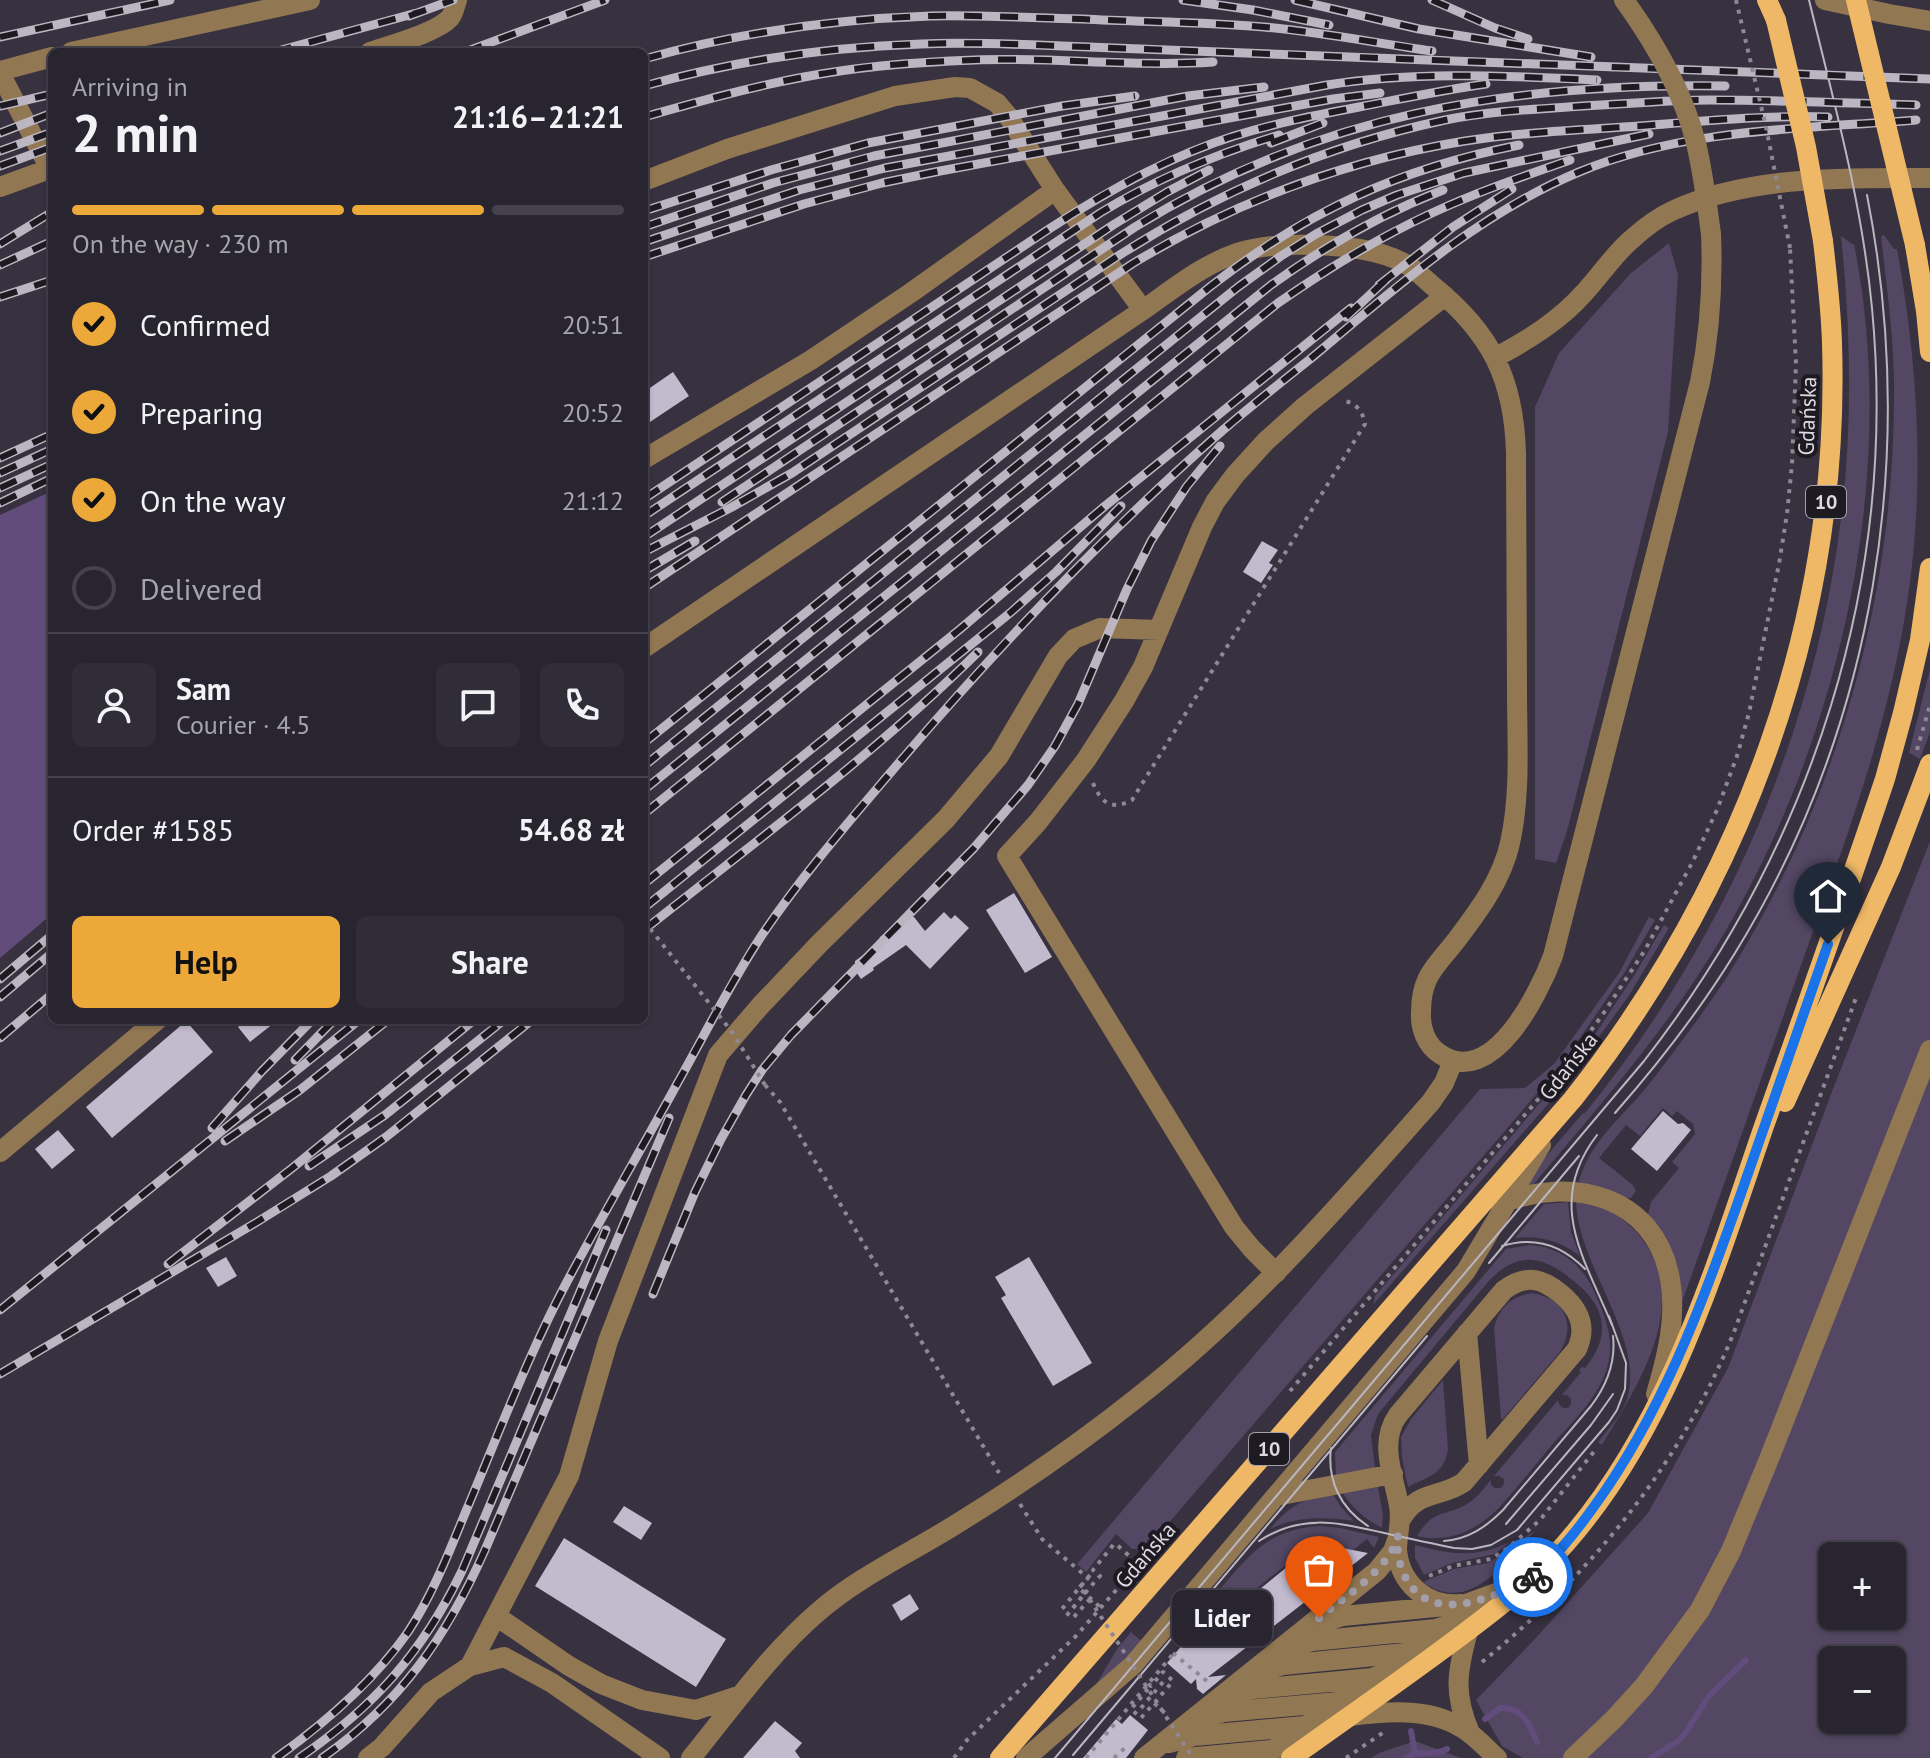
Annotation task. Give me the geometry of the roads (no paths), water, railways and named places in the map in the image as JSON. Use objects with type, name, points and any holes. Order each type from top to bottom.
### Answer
[{"type":"main road","points":[[1856,0],[1915,245],[1930,352]]},
{"type":"main road","name":"Gdańska","points":[[1000,1758],[1573,1099],[1636,1015],[1670,960],[1700,907],[1741,821],[1786,698],[1810,603],[1824,525],[1833,417],[1832,340],[1823,241],[1806,147],[1771,7]]},
{"type":"main road","points":[[1291,1758],[1468,1631],[1528,1582],[1589,1514],[1629,1456],[1659,1402],[1689,1336],[1729,1228],[1885,779],[1920,640],[1930,568]]},
{"type":"main road","points":[[1729,1228],[1891,867],[1930,764]]},
{"type":"lane","points":[[89,48],[310,0]]},
{"type":"lane","points":[[381,48],[441,25],[453,13],[457,0]]},
{"type":"lane","points":[[648,645],[1199,271],[1236,254],[1267,246],[1299,244],[1362,250],[1405,264],[1467,318],[1496,357],[1511,400],[1515,426],[1517,753],[1515,805],[1509,844],[1493,887],[1455,943],[1434,966],[1426,983],[1421,1013],[1429,1045],[1440,1054],[1453,1061],[1467,1062],[1485,1056],[1503,1040],[1532,1000],[1553,956],[1700,382],[1711,313],[1711,234],[1696,141],[1687,112],[1656,47],[1624,0]]},
{"type":"lane","points":[[1825,0],[1930,21]]},
{"type":"lane","points":[[48,58],[0,72],[48,162]]},
{"type":"lane","points":[[648,179],[727,149],[895,96],[955,87],[970,88],[997,103],[1008,116],[1055,190],[1143,310]]},
{"type":"lane","points":[[0,187],[48,169]]},
{"type":"lane","points":[[1496,357],[1543,329],[1566,310],[1583,295],[1631,239],[1669,212],[1701,199],[1787,182],[1930,178]]},
{"type":"lane","points":[[648,457],[811,360],[1055,190]]},
{"type":"lane","points":[[1276,1273],[1234,1227],[1007,856],[1086,760],[1124,701],[1143,667],[1202,527],[1215,502],[1235,475],[1266,441],[1445,296]]},
{"type":"lane","points":[[470,1666],[569,1476],[608,1341],[718,1055],[819,944],[946,819],[999,756],[1058,656],[1074,639],[1100,628],[1159,630]]},
{"type":"lane","points":[[0,1152],[152,1024]]},
{"type":"lane","points":[[1573,1758],[1644,1686],[1700,1610],[1731,1551],[1930,1050]]},
{"type":"lane","points":[[691,1758],[802,1627],[831,1602],[1043,1469],[1140,1396],[1219,1328],[1276,1273],[1431,1102],[1444,1083],[1453,1061]]},
{"type":"lane","points":[[1466,1271],[1539,1148],[1573,1099]]},
{"type":"lane","points":[[1447,1245],[1480,1216],[1508,1201],[1531,1194],[1567,1191],[1604,1197],[1639,1220],[1662,1255],[1672,1293],[1670,1329],[1657,1392],[1640,1435]]},
{"type":"lane","points":[[1026,1758],[1127,1672],[1531,1194]]},
{"type":"lane","points":[[1146,1757],[1381,1567],[1393,1551],[1399,1529],[1406,1512],[1431,1494],[1460,1485],[1572,1356],[1581,1341],[1579,1314],[1570,1302],[1545,1283],[1527,1280],[1504,1290],[1391,1424],[1387,1439],[1399,1529],[1397,1547],[1407,1580],[1413,1589],[1432,1601],[1461,1604]]},
{"type":"lane","points":[[1467,1333],[1479,1465]]},
{"type":"lane","points":[[1276,1496],[1393,1474]]},
{"type":"lane","points":[[1296,1635],[1339,1617],[1461,1604],[1528,1582]]},
{"type":"lane","points":[[1266,1660],[1304,1643],[1436,1629],[1499,1607]]},
{"type":"lane","points":[[496,1616],[569,1666],[601,1684],[642,1700],[696,1710],[743,1695]]},
{"type":"lane","points":[[1236,1684],[1257,1672],[1279,1666],[1405,1653],[1468,1631]]},
{"type":"lane","points":[[1468,1631],[1457,1679],[1458,1700],[1470,1733]]},
{"type":"lane","points":[[1206,1708],[1245,1690],[1372,1678],[1434,1656]]},
{"type":"lane","points":[[368,1758],[382,1747],[431,1692],[470,1666],[504,1657],[552,1683],[660,1758]]},
{"type":"lane","points":[[1177,1731],[1220,1713],[1338,1702],[1401,1679]]},
{"type":"lane","points":[[1146,1757],[1190,1737],[1304,1726],[1383,1712],[1423,1714],[1448,1720],[1470,1733],[1497,1758]]},
{"type":"lane","points":[[1186,1758],[1271,1750],[1350,1716]]},
{"type":"waterway","points":[[1651,1758],[1684,1735],[1709,1696],[1746,1660]]},
{"type":"waterway","points":[[1485,1719],[1500,1708],[1514,1710],[1528,1723],[1537,1742]]},
{"type":"waterway","points":[[1411,1731],[1415,1753]]},
{"type":"waterway","points":[[1407,1758],[1447,1749]]},
{"type":"tram line","points":[[1055,1758],[1644,1061],[1703,978],[1754,891],[1797,800],[1831,706],[1856,610],[1871,511],[1877,410],[1872,308],[1861,230],[1809,0]]},
{"type":"tram line","points":[[1615,1113],[1708,995],[1783,866],[1822,776],[1852,682],[1873,587],[1885,490],[1888,392],[1882,293],[1867,195]]},
{"type":"tram line","points":[[1597,1135],[1582,1160],[1573,1184],[1572,1207],[1574,1230],[1581,1253],[1612,1325]]},
{"type":"tram line","points":[[1489,1263],[1579,1156]]},
{"type":"tram line","points":[[1502,1246],[1525,1242],[1547,1245],[1567,1254],[1585,1269]]},
{"type":"tram line","points":[[1259,1541],[1289,1527],[1333,1523],[1472,1549],[1491,1545],[1517,1530],[1617,1410],[1625,1389],[1626,1363],[1609,1316]]},
{"type":"tram line","points":[[1073,1755],[1427,1336]]},
{"type":"tram line","points":[[1444,1541],[1469,1535],[1497,1516],[1591,1406],[1609,1373],[1613,1336]]},
{"type":"tram line","points":[[1506,1524],[1591,1425],[1613,1394]]},
{"type":"tram line","points":[[1331,1448],[1331,1471],[1338,1492],[1350,1511],[1368,1526]]},
{"type":"railway","points":[[0,37],[170,0]]},
{"type":"railway","points":[[409,16],[453,0]]},
{"type":"railway","points":[[476,48],[605,0]]},
{"type":"railway","points":[[1183,0],[1329,25]]},
{"type":"railway","points":[[1295,0],[1419,29],[1591,57]]},
{"type":"railway","points":[[1432,0],[1528,39]]},
{"type":"railway","points":[[289,48],[420,12]]},
{"type":"railway","points":[[648,58],[786,29],[858,20],[950,16],[1241,25],[1432,51]]},
{"type":"railway","points":[[648,85],[712,69],[781,57],[851,48],[956,43],[1930,79]]},
{"type":"railway","points":[[648,116],[784,81],[889,65],[1005,59],[1213,62]]},
{"type":"railway","points":[[648,241],[799,190],[885,168],[1327,85],[1428,76],[1597,80]]},
{"type":"railway","points":[[648,496],[1049,229],[1093,201],[1162,165],[1209,144],[1280,123],[1486,84]]},
{"type":"railway","points":[[722,502],[1135,227],[1205,188],[1275,156],[1347,131],[1493,99],[1569,91],[1725,86]]},
{"type":"railway","points":[[648,226],[773,183],[874,156],[1188,96],[1264,87]]},
{"type":"railway","points":[[648,256],[804,204],[882,183],[1333,99],[1380,93]]},
{"type":"railway","points":[[0,106],[48,95]]},
{"type":"railway","points":[[648,210],[868,143],[1062,106],[1135,96]]},
{"type":"railway","points":[[648,550],[792,473],[1156,233],[1235,191],[1316,157],[1401,130],[1479,114],[1694,100],[1916,105]]},
{"type":"railway","points":[[0,133],[48,115]]},
{"type":"railway","points":[[648,585],[1132,264],[1210,221],[1292,186],[1378,160],[1465,141],[1531,133],[1734,119],[1828,117]]},
{"type":"railway","points":[[276,1758],[364,1685],[417,1618],[440,1573],[555,1304],[762,935],[824,852],[930,727],[1010,638],[1135,510],[1223,430],[1404,281],[1470,232],[1541,190],[1619,158],[1702,139],[1916,120]]},
{"type":"railway","points":[[1271,143],[1323,123]]},
{"type":"railway","points":[[0,151],[48,133]]},
{"type":"railway","points":[[648,763],[1238,287],[1316,234],[1397,195],[1464,173],[1649,134]]},
{"type":"railway","points":[[648,513],[1100,213],[1187,168],[1279,135]]},
{"type":"railway","points":[[648,740],[1247,259],[1319,215],[1394,180],[1519,145]]},
{"type":"railway","points":[[0,166],[48,148]]},
{"type":"railway","points":[[648,811],[1278,303],[1353,255],[1412,223],[1483,191],[1570,160]]},
{"type":"railway","points":[[648,534],[1113,225],[1209,170]]},
{"type":"railway","points":[[1379,285],[1453,227],[1512,189]]},
{"type":"railway","points":[[648,787],[1271,285],[1354,232],[1443,190]]},
{"type":"railway","points":[[0,244],[48,214]]},
{"type":"railway","points":[[0,265],[48,243]]},
{"type":"railway","points":[[1346,317],[1388,278]]},
{"type":"railway","points":[[0,297],[48,281]]},
{"type":"railway","points":[[648,881],[1351,308]]},
{"type":"railway","points":[[0,458],[48,436]]},
{"type":"railway","points":[[653,1294],[695,1192],[721,1139],[762,1070],[791,1035],[974,848],[1028,785],[1055,746],[1078,704],[1151,541],[1187,486],[1220,446]]},
{"type":"railway","points":[[0,473],[48,451]]},
{"type":"railway","points":[[0,488],[48,466]]},
{"type":"railway","points":[[0,503],[48,480]]},
{"type":"railway","points":[[648,905],[1010,613],[1056,572],[1121,506]]},
{"type":"railway","points":[[648,569],[695,541]]},
{"type":"railway","points":[[648,927],[857,761],[978,652]]},
{"type":"railway","points":[[0,979],[48,938]]},
{"type":"railway","points":[[0,997],[48,956]]},
{"type":"railway","points":[[0,1038],[48,997]]},
{"type":"railway","points":[[212,1128],[308,1024]]},
{"type":"railway","points":[[295,1060],[330,1024]]},
{"type":"railway","points":[[0,1310],[354,1024]]},
{"type":"railway","points":[[225,1141],[300,1090],[383,1024]]},
{"type":"railway","points":[[168,1264],[469,1024]]},
{"type":"railway","points":[[309,1166],[385,1115],[499,1024]]},
{"type":"railway","points":[[0,1374],[331,1176],[386,1137],[527,1024]]},
{"type":"railway","points":[[322,1758],[375,1715],[398,1691],[454,1611],[485,1550],[669,1118]]},
{"type":"railway","points":[[299,1758],[350,1719],[394,1676],[413,1653],[447,1600],[606,1230]]},
{"type":"place","name":"Lider","points":[[1319,1618]]}]
